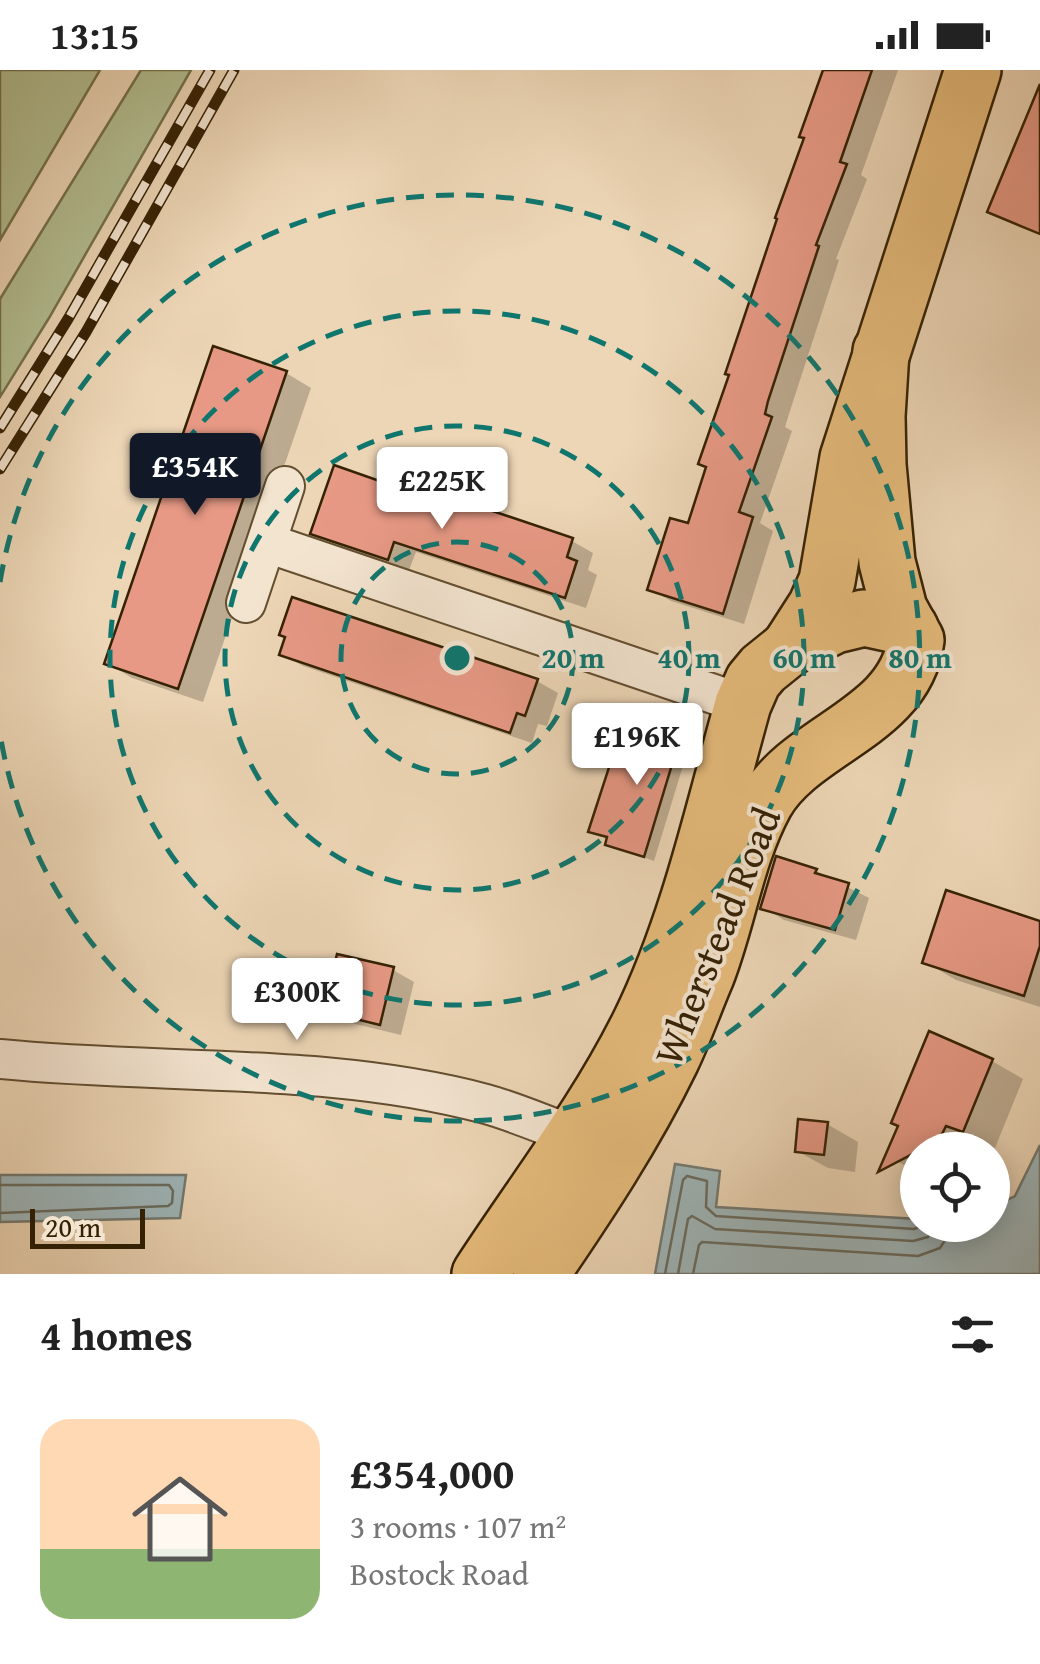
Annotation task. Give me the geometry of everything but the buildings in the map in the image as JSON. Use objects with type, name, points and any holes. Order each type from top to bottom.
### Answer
[{"type":"main road","name":"Wherstead Road","points":[[480,1274],[641,1021],[675,938],[753,681],[789,648],[827,581],[848,458],[973,70]]},
{"type":"main road","name":"Wherstead Road","points":[[540,1274],[606,1178],[673,1057],[766,802],[780,784],[871,713],[909,668],[915,647],[914,632],[899,609],[883,523],[877,416],[881,351]]},
{"type":"main road","name":"Wherstead Road","points":[[789,648],[850,620],[882,620],[910,628]]},
{"type":"street","points":[[246,603],[285,486]]},
{"type":"street","points":[[266,543],[744,704]]},
{"type":"street","points":[[0,1060],[358,1082],[488,1105],[572,1135]]},
{"type":"green space","points":[[0,70],[100,70],[0,240]]},
{"type":"green space","points":[[141,70],[191,70],[0,397],[0,299]]},
{"type":"water","points":[[1040,1145],[1040,1274],[655,1274],[675,1164],[720,1171],[716,1207],[900,1218],[900,1242],[1010,1242],[1010,1198],[1015,1196]]},
{"type":"water","points":[[0,1175],[186,1175],[180,1218],[0,1222]]},
{"type":"railway","points":[[0,428],[68,319],[210,70]]},
{"type":"railway","points":[[0,469],[86,332],[234,70]]}]
